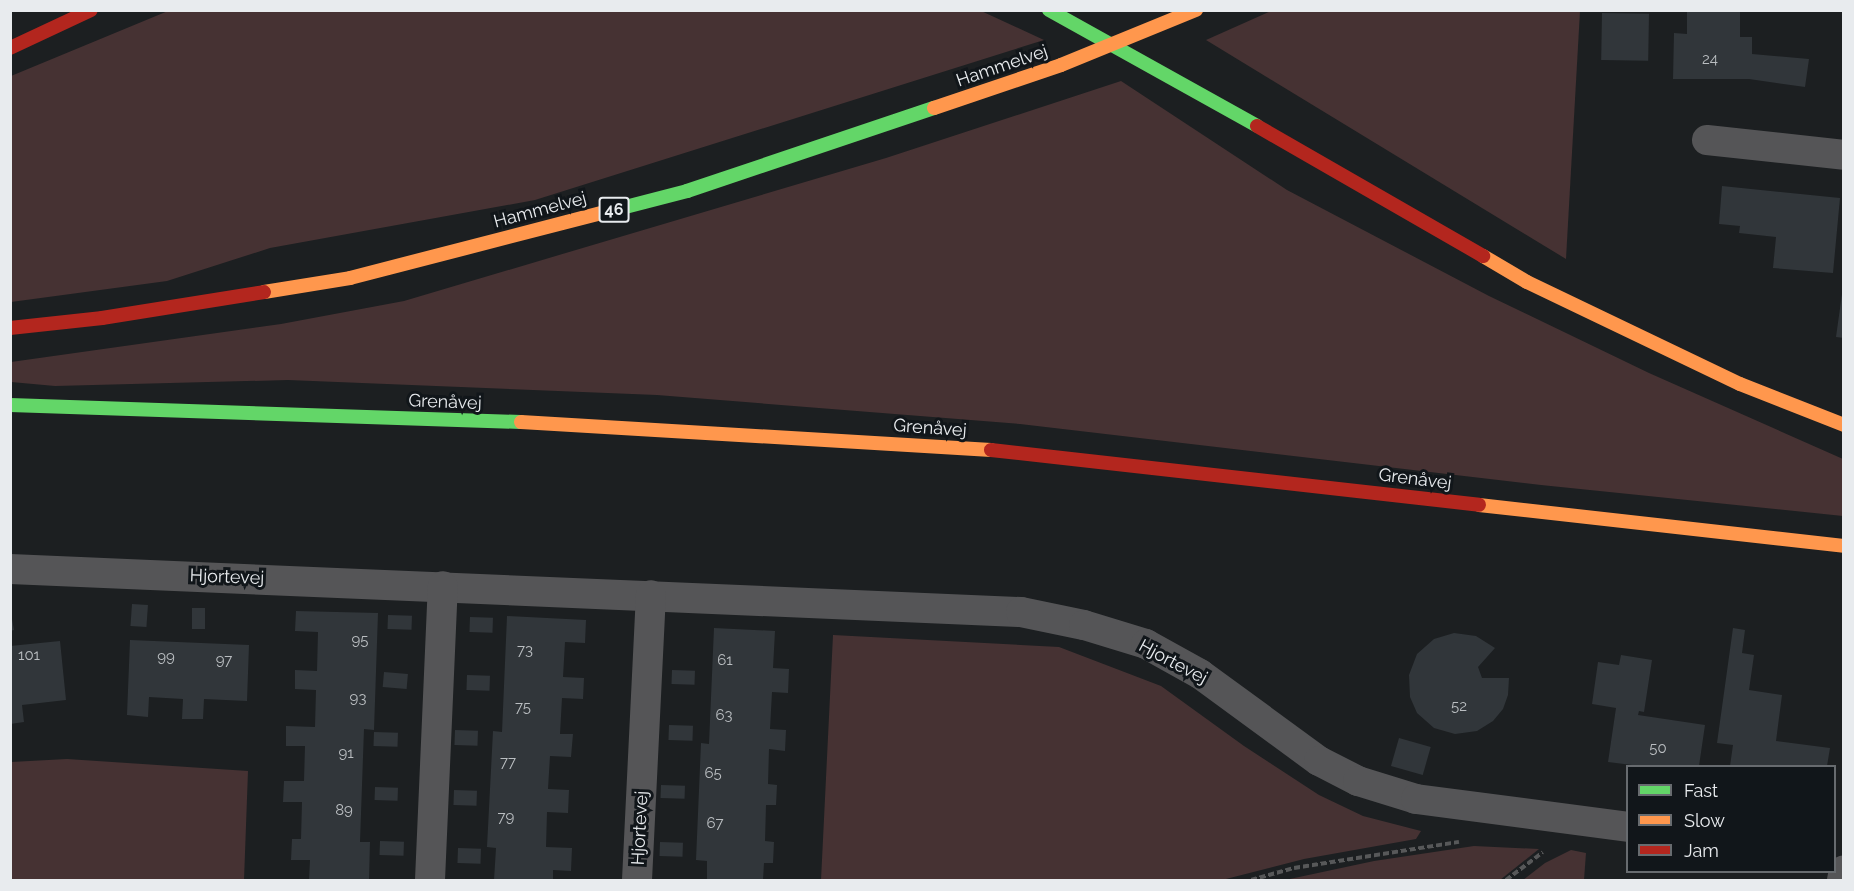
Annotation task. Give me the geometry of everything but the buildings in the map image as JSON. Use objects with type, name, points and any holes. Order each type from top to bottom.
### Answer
[{"type":"main road","points":[[10,48],[92,10]]},
{"type":"main road","points":[[1050,10],[1251,122],[1527,282],[1740,384],[1844,425]]},
{"type":"main road","name":"Hammelvej","points":[[10,328],[102,318],[350,278],[687,191],[1061,64],[1196,10]]},
{"type":"main road","name":"Grenåvej","points":[[10,405],[596,425],[1008,451],[1844,546]]},
{"type":"street","points":[[1707,140],[1844,155]]},
{"type":"street","name":"Hjortevej","points":[[10,569],[1021,612],[1084,625],[1146,644],[1200,674],[1319,761],[1358,781],[1416,799],[1626,827]]},
{"type":"street","points":[[430,880],[443,586]]},
{"type":"street","name":"Hjortevej","points":[[637,880],[651,595]]},
{"type":"street","points":[[1842,880],[1844,870]]},
{"type":"path","points":[[1506,880],[1561,839],[1596,822]]},
{"type":"path","points":[[1251,880],[1294,868],[1469,840]]},
{"type":"shaded area","points":[[979,10],[1044,40],[535,200],[270,248],[167,281],[11,302],[11,76],[168,11]]},
{"type":"shaded area","points":[[1271,11],[1580,11],[1566,259],[1206,40]]},
{"type":"shaded area","points":[[1121,81],[1287,190],[1489,296],[1649,373],[1843,459],[1843,516],[1541,485],[1020,424],[657,395],[288,380],[55,386],[11,382],[11,362],[281,324],[404,301],[886,158]]},
{"type":"shaded area","points":[[833,635],[1059,647],[1161,686],[1244,746],[1319,795],[1363,816],[1421,831],[1416,839],[1304,859],[1222,880],[821,880]]},
{"type":"shaded area","points":[[67,759],[248,771],[244,880],[11,880],[11,762]]},
{"type":"shaded area","points":[[1474,846],[1539,849],[1500,880],[1285,880],[1374,861]]},
{"type":"shaded area","points":[[1571,850],[1586,853],[1584,880],[1523,880],[1545,863]]},
{"type":"traffic: fast","points":[[1049,10],[1257,126]]},
{"type":"traffic: fast","points":[[606,212],[687,191],[934,108]]},
{"type":"traffic: fast","points":[[10,405],[521,422]]},
{"type":"traffic: slow","points":[[934,108],[1061,65],[1196,10]]},
{"type":"traffic: slow","points":[[264,292],[350,278],[606,212]]},
{"type":"traffic: slow","points":[[1483,256],[1527,282],[1740,384],[1844,425]]},
{"type":"traffic: slow","points":[[521,422],[991,450]]},
{"type":"traffic: slow","points":[[1479,505],[1844,546]]},
{"type":"traffic: jam","points":[[10,48],[91,10]]},
{"type":"traffic: jam","points":[[1257,126],[1483,256]]},
{"type":"traffic: jam","points":[[10,328],[102,318],[264,292]]},
{"type":"traffic: jam","points":[[991,450],[1479,505]]}]
